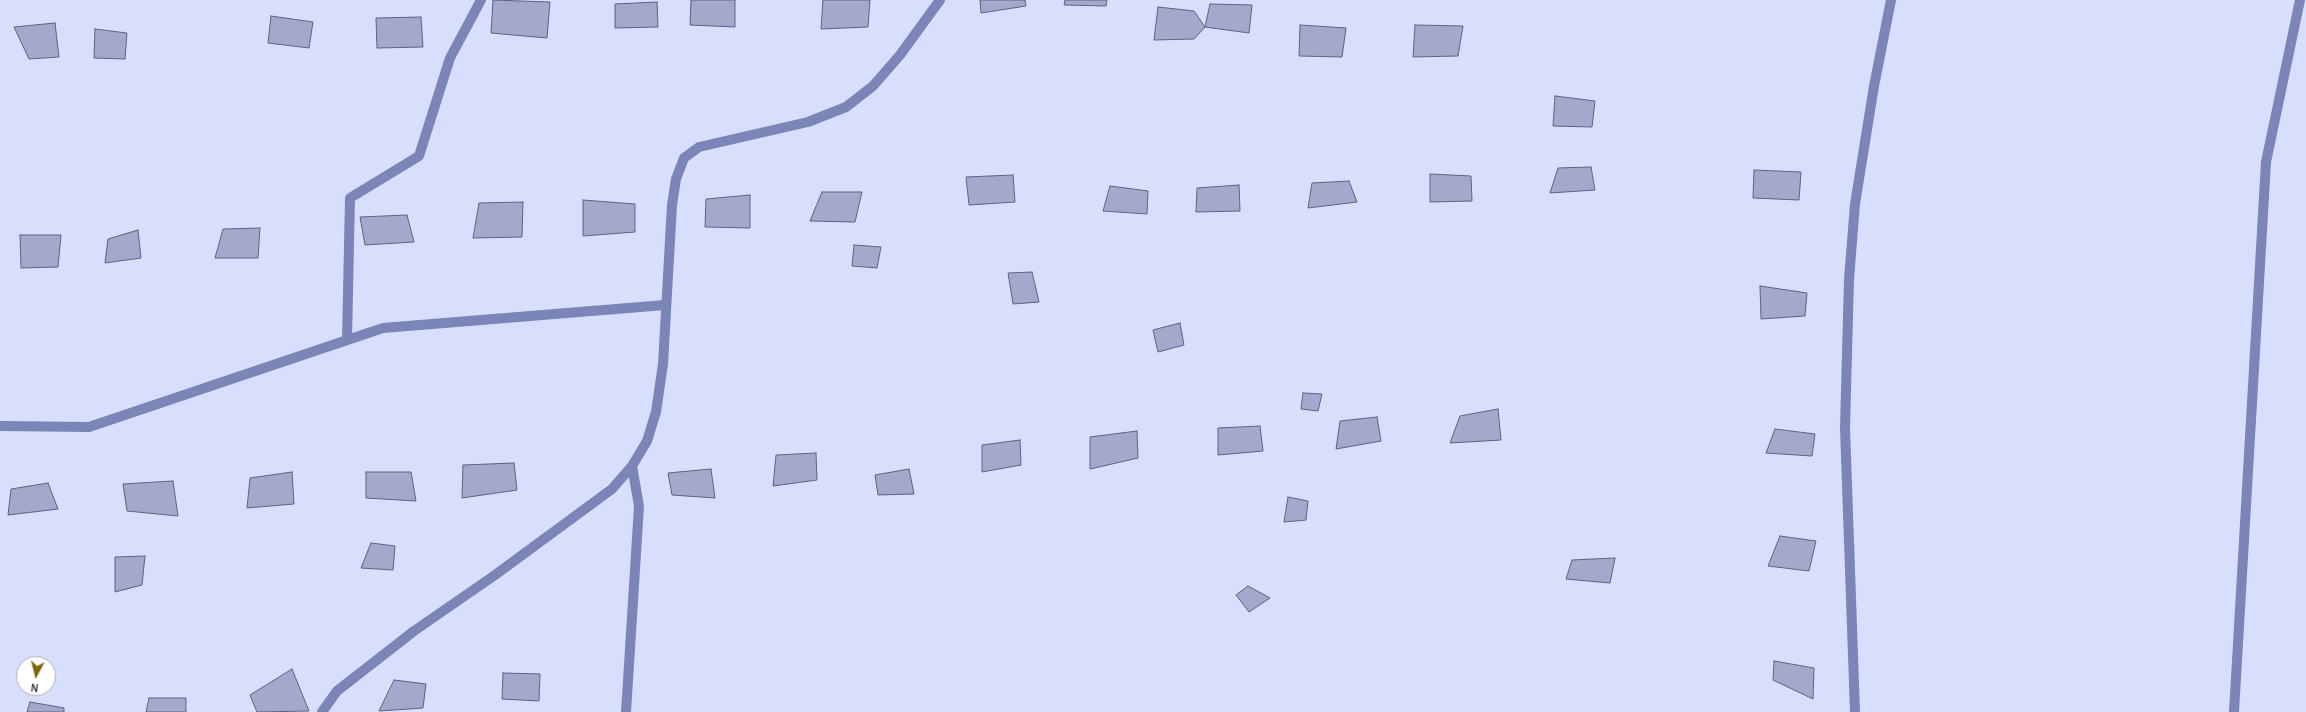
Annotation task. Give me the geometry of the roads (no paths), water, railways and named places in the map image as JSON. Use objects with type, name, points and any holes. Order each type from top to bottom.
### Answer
[{"type":"street","points":[[347,340],[350,198],[419,156],[450,58],[481,0]]},
{"type":"street","points":[[322,712],[337,691],[414,631],[495,575],[612,489],[632,466],[647,441],[656,412],[663,364],[665,304],[672,205],[676,179],[684,158],[699,147],[808,122],[846,107],[873,86],[900,55],[940,0]]},
{"type":"street","points":[[1855,712],[1845,428],[1849,279],[1855,204],[1874,86],[1891,0]]},
{"type":"street","points":[[2234,712],[2266,162],[2300,0]]},
{"type":"street","points":[[0,426],[89,427],[383,328],[665,304]]},
{"type":"street","points":[[626,712],[639,506],[632,466]]}]
